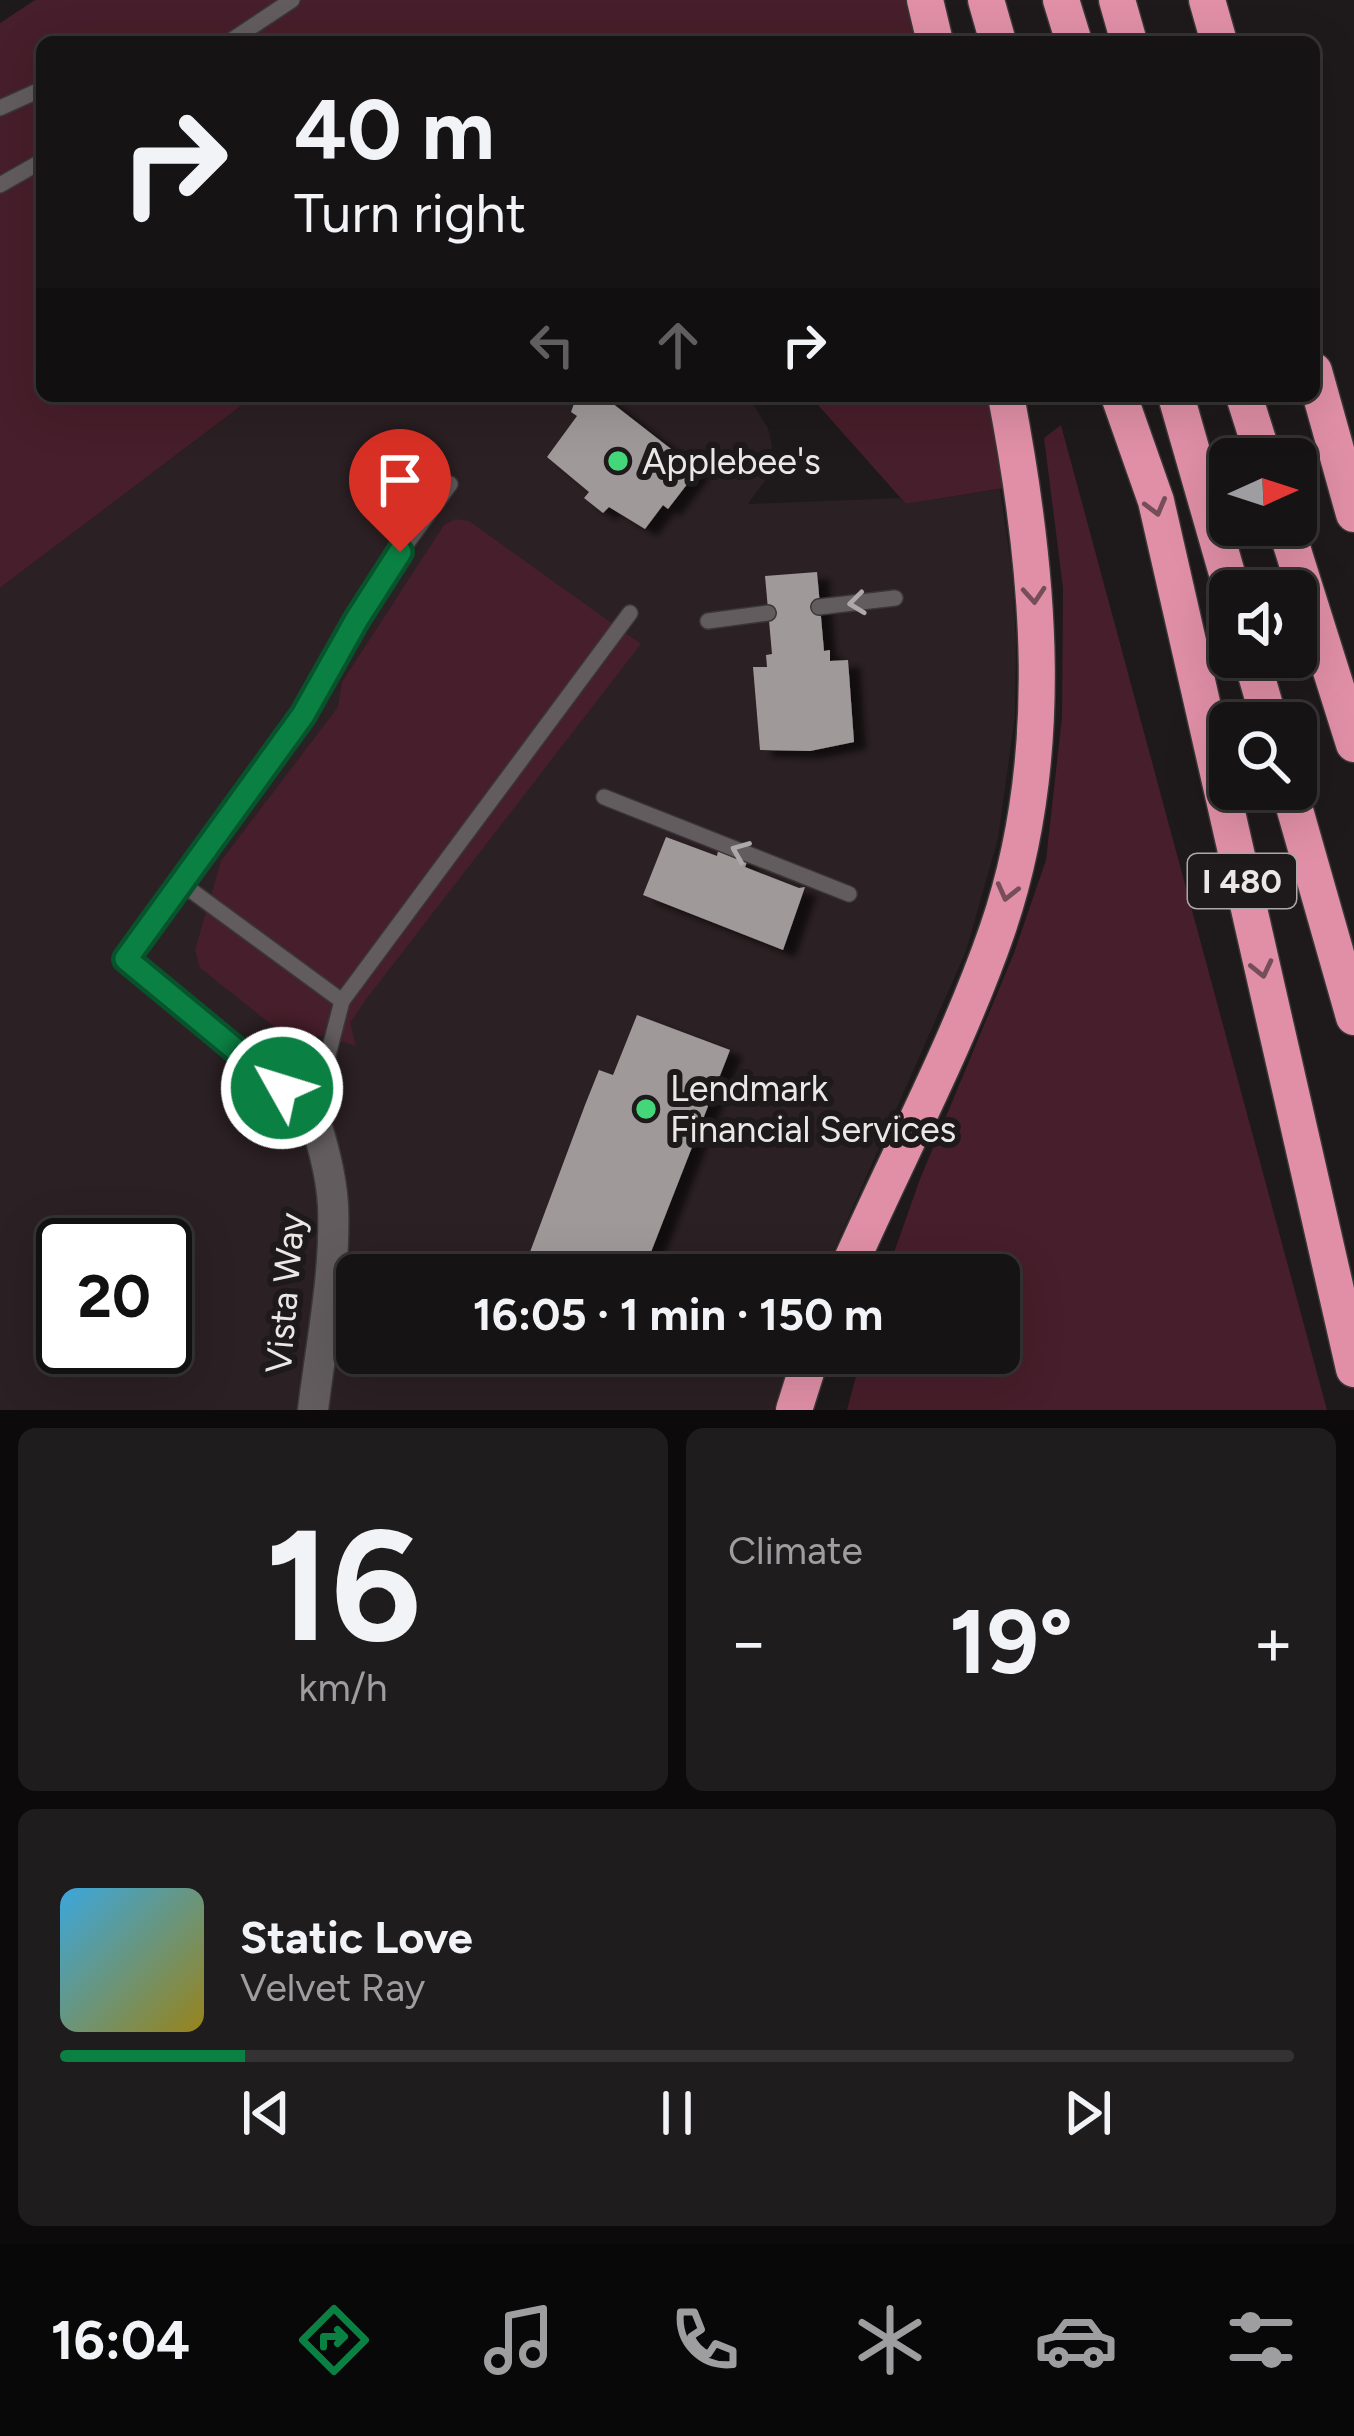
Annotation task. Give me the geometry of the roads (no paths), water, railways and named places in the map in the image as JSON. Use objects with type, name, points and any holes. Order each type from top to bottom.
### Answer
[{"type":"highway","points":[[925,0],[934,36]]},
{"type":"highway","points":[[986,0],[996,36]]},
{"type":"highway","points":[[1061,0],[1072,36]]},
{"type":"highway","points":[[1117,0],[1127,36]]},
{"type":"highway","points":[[1207,0],[1217,36]]},
{"type":"highway","points":[[1320,392],[1354,514]]},
{"type":"highway","points":[[854,1254],[998,929],[1024,814],[1039,708],[1036,608],[1007,402]]},
{"type":"highway","name":"I 480","points":[[1121,402],[1156,501],[1354,1369]]},
{"type":"highway","points":[[1179,402],[1226,570]]},
{"type":"highway","points":[[1246,402],[1257,438]]},
{"type":"highway","points":[[1292,546],[1354,744]]},
{"type":"highway","points":[[1294,810],[1354,1017]]},
{"type":"highway","points":[[794,1410],[805,1374]]},
{"type":"street","name":"Vista Way","points":[[313,1410],[333,1204],[314,1113]]},
{"type":"lane","points":[[238,36],[292,0]]},
{"type":"lane","points":[[0,108],[36,92]]},
{"type":"lane","points":[[0,184],[36,163]]},
{"type":"lane","points":[[450,484],[385,573],[303,715],[126,959],[314,1113],[342,1001],[630,613]]},
{"type":"lane","points":[[819,607],[895,598]]},
{"type":"lane","points":[[708,621],[768,613]]},
{"type":"lane","points":[[604,797],[849,894]]},
{"type":"lane","points":[[181,883],[342,1001]]},
{"type":"place","name":"Applebee's","points":[[618,461]]},
{"type":"place","name":"Lendmark Financial Services","points":[[646,1109]]}]
